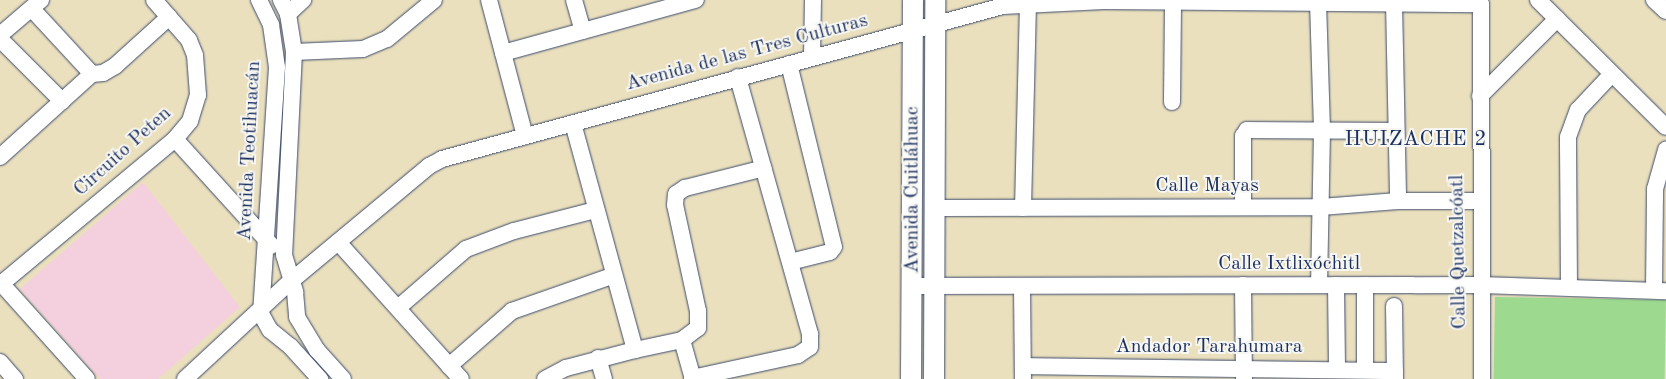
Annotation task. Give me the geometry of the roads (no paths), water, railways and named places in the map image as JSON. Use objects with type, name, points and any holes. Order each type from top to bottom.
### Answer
[{"type":"main road","name":"Avenida Cuitláhuac","points":[[911,379],[913,0]]},
{"type":"main road","name":"Avenida Cuitláhuac","points":[[934,379],[935,0]]},
{"type":"street","name":"Circuito Peten","points":[[1,283],[175,139],[196,109],[199,76],[189,40],[154,0]]},
{"type":"street","name":"Avenida Teotihuacán","points":[[259,0],[271,25],[277,67],[261,307]]},
{"type":"street","points":[[284,7],[303,0]]},
{"type":"street","points":[[294,52],[363,49],[387,38],[434,0]]},
{"type":"street","points":[[489,0],[524,136]]},
{"type":"street","points":[[574,0],[583,31]]},
{"type":"street","points":[[503,53],[583,31],[648,6],[696,0]]},
{"type":"street","points":[[812,0],[812,57]]},
{"type":"street","name":"Avenida de las Tres Culturas","points":[[196,376],[261,307],[429,166],[524,136],[935,24],[1003,6],[1028,2],[1193,0],[1394,3],[1483,2]]},
{"type":"street","points":[[1538,0],[1611,75],[1666,127]]},
{"type":"street","points":[[1654,0],[1666,11]]},
{"type":"street","points":[[1172,102],[1173,1]]},
{"type":"street","points":[[1023,208],[1028,2]]},
{"type":"street","points":[[1318,2],[1322,131],[1319,285]]},
{"type":"street","name":"Calle Quetzalcóatl","points":[[1482,379],[1479,201],[1483,2]]},
{"type":"street","points":[[1394,3],[1394,131],[1398,201]]},
{"type":"street","points":[[0,35],[37,4],[92,74]]},
{"type":"street","name":"Avenida Teotihuacán","points":[[284,7],[294,52],[284,255],[298,317],[306,334],[343,379]]},
{"type":"street","points":[[0,157],[92,74],[103,74],[115,66],[169,17]]},
{"type":"street","points":[[1480,96],[1556,20]]},
{"type":"street","points":[[0,39],[62,101]]},
{"type":"street","points":[[789,64],[834,250],[790,262]]},
{"type":"street","points":[[1569,288],[1568,137],[1578,110],[1611,75]]},
{"type":"street","points":[[682,340],[693,378],[798,356],[810,347],[810,334],[738,77]]},
{"type":"street","points":[[572,123],[612,276],[635,350]]},
{"type":"street","points":[[1243,207],[1243,136],[1247,130],[1394,131]]},
{"type":"street","points":[[175,139],[266,242],[284,255]]},
{"type":"street","points":[[1660,290],[1662,178],[1666,150]]},
{"type":"street","points":[[545,379],[598,358],[682,340],[696,331],[698,316],[675,205],[676,194],[685,188],[764,168]]},
{"type":"street","name":"Calle Mayas","points":[[935,208],[1321,207],[1398,201],[1479,201]]},
{"type":"street","points":[[399,307],[466,249],[514,232],[596,210]]},
{"type":"street","points":[[338,242],[399,307],[461,379]]},
{"type":"street","points":[[449,366],[512,311],[612,276]]},
{"type":"street","points":[[1,283],[87,379]]},
{"type":"street","points":[[1243,285],[1244,374]]},
{"type":"street","points":[[1336,285],[1337,369]]},
{"type":"street","points":[[1364,370],[1365,285]]},
{"type":"street","name":"Calle Ixtlixóchitl","points":[[912,286],[1365,285],[1660,290]]},
{"type":"street","points":[[1022,287],[1024,373]]},
{"type":"street","points":[[1394,306],[1395,375]]},
{"type":"street","points":[[261,307],[262,321],[290,346],[320,379]]},
{"type":"street","points":[[598,358],[604,379]]},
{"type":"street","points":[[0,362],[15,379]]},
{"type":"street","name":"Andador Tarahumara","points":[[1024,373],[1314,374],[1337,369],[1364,370],[1395,375]]},
{"type":"district","name":"HUIZACHE 2","points":[[1416,140]]}]
